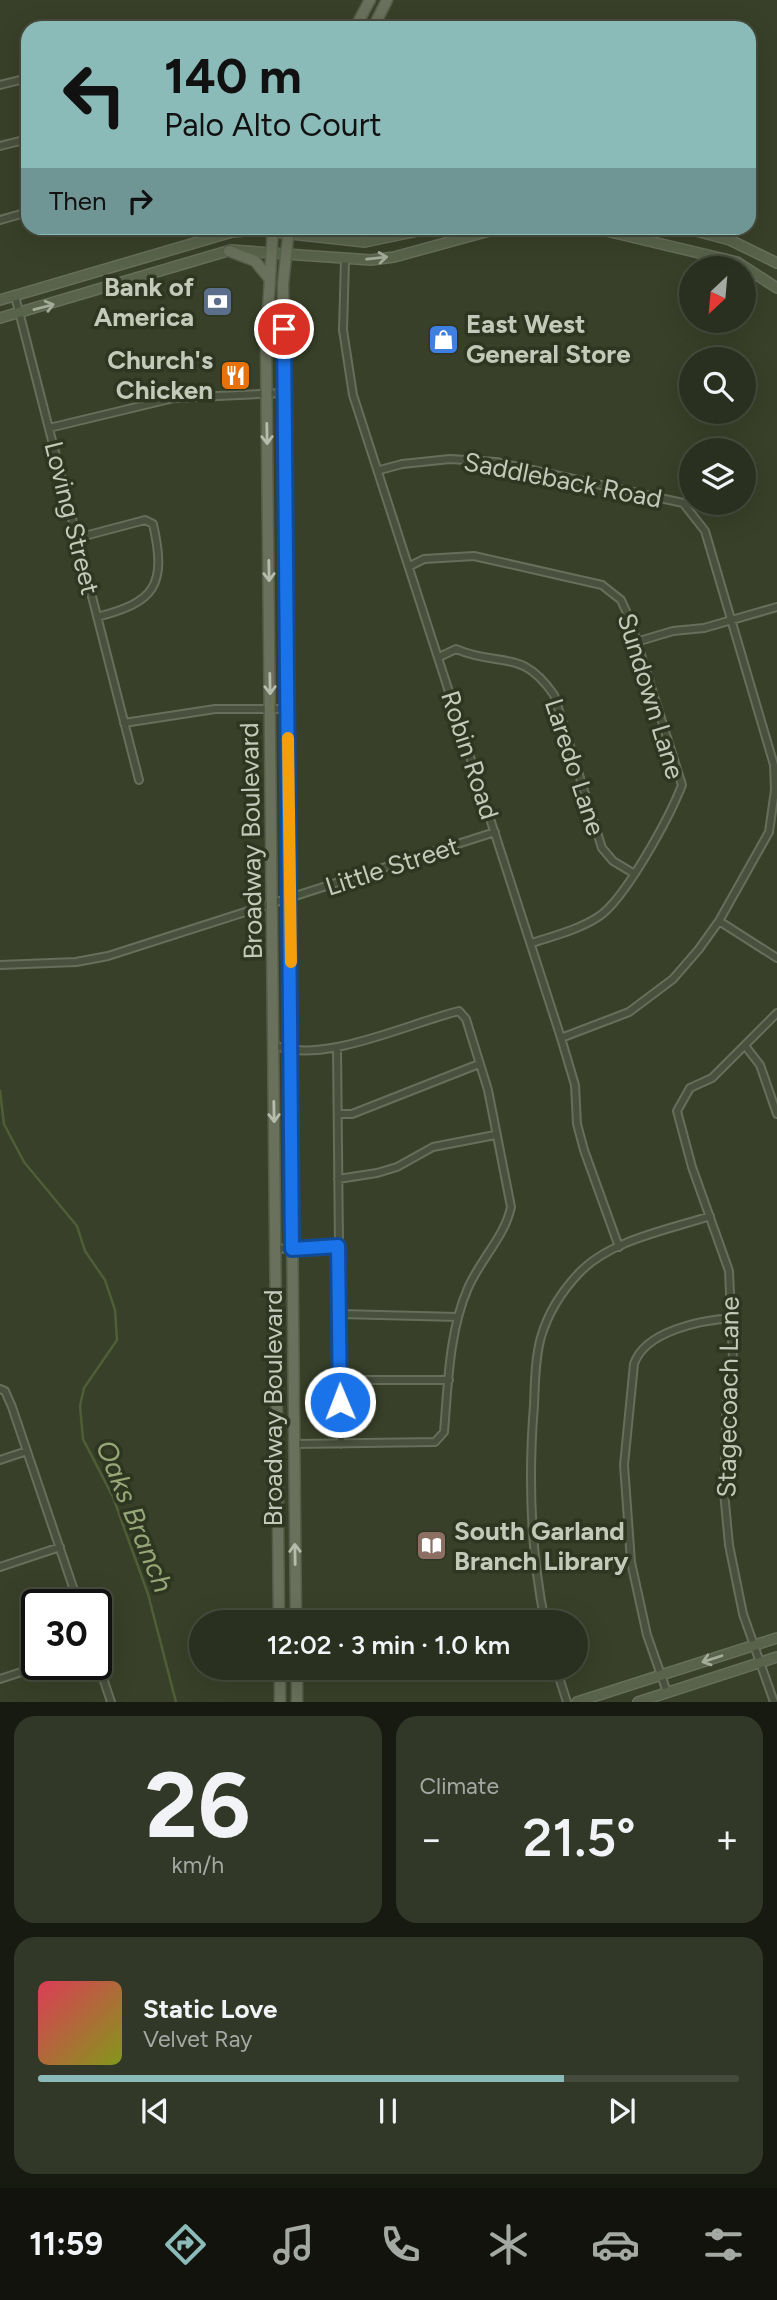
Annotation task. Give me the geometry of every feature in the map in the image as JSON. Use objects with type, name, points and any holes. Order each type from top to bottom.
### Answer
[{"type":"main road","points":[[359,21],[370,0]]},
{"type":"main road","points":[[376,21],[387,0]]},
{"type":"main road","points":[[0,300],[217,235]]},
{"type":"main road","name":"Broadway Boulevard","points":[[272,235],[268,277],[267,393],[271,1044],[279,1610]]},
{"type":"main road","name":"Broadway Boulevard","points":[[288,235],[285,254],[284,393],[296,1610]]},
{"type":"main road","points":[[317,235],[365,242],[398,235]]},
{"type":"main road","points":[[0,318],[229,251],[270,251],[345,260],[394,257],[474,235]]},
{"type":"main road","points":[[623,235],[737,262],[776,285]]},
{"type":"main road","points":[[711,235],[730,240],[777,263]]},
{"type":"main road","points":[[229,251],[255,261],[268,277]]},
{"type":"main road","points":[[124,263],[130,282]]},
{"type":"main road","points":[[268,503],[285,503]]},
{"type":"main road","points":[[577,1702],[777,1638]]},
{"type":"main road","points":[[638,1702],[777,1657]]},
{"type":"main road","points":[[280,1680],[280,1702]]},
{"type":"main road","points":[[297,1680],[297,1702]]},
{"type":"street","points":[[0,85],[21,80]]},
{"type":"street","points":[[0,146],[21,141]]},
{"type":"street","points":[[0,220],[21,214]]},
{"type":"street","name":"Robin Road","points":[[345,260],[343,330],[354,395],[532,943],[575,1085],[577,1124],[618,1247]]},
{"type":"street","name":"Loving Street","points":[[15,296],[139,780]]},
{"type":"street","points":[[49,428],[174,397],[284,393]]},
{"type":"street","name":"Saddleback Road","points":[[380,470],[402,464],[450,459],[496,462],[682,503],[699,519],[705,531],[767,736],[775,790],[769,832],[719,921],[673,979],[629,1012],[561,1038]]},
{"type":"street","points":[[77,538],[134,522],[145,520],[153,524],[157,559],[154,588],[145,600],[128,609],[97,617]]},
{"type":"street","name":"Sundown Lane","points":[[410,566],[424,559],[474,556],[601,585],[621,600],[636,642],[682,785],[659,833],[599,917],[532,943]]},
{"type":"street","points":[[636,642],[652,636],[732,621],[777,607]]},
{"type":"street","name":"Laredo Lane","points":[[439,657],[456,649],[472,656],[490,656],[527,665],[541,677],[554,695],[602,848],[613,860],[633,873]]},
{"type":"street","points":[[124,723],[215,709],[288,709]]},
{"type":"street","name":"Little Street","points":[[0,965],[76,962],[108,956],[272,906],[495,832]]},
{"type":"street","points":[[719,921],[777,958]]},
{"type":"street","points":[[271,1044],[291,1052],[337,1048],[459,1011],[466,1019],[480,1064],[509,1189],[510,1214],[481,1261],[458,1318],[444,1432],[435,1442],[295,1444]]},
{"type":"street","name":"Stagecoach Lane","points":[[774,1702],[754,1646],[729,1545],[724,1492],[733,1318],[729,1271],[677,1111],[690,1088],[712,1079],[777,1013]]},
{"type":"street","points":[[746,1047],[760,1065],[777,1114]]},
{"type":"street","points":[[337,1048],[341,1444]]},
{"type":"street","points":[[339,1114],[352,1114],[480,1064]]},
{"type":"street","points":[[338,1179],[397,1167],[433,1147],[495,1135]]},
{"type":"street","points":[[543,1610],[532,1548],[529,1470],[541,1338],[559,1296],[580,1271],[618,1247],[710,1216]]},
{"type":"street","points":[[274,1249],[338,1246]]},
{"type":"street","points":[[340,1314],[458,1318]]},
{"type":"street","points":[[667,1692],[647,1634],[631,1562],[624,1465],[634,1364],[637,1353],[647,1342],[695,1325],[733,1318]]},
{"type":"street","points":[[339,1380],[449,1380]]},
{"type":"street","points":[[0,1389],[5,1391],[12,1407],[74,1589]]},
{"type":"street","points":[[0,1460],[27,1451]]},
{"type":"street","points":[[0,1567],[60,1547]]},
{"type":"street","points":[[0,1679],[21,1672]]},
{"type":"street","points":[[104,1680],[111,1702]]},
{"type":"street","points":[[560,1680],[567,1702]]},
{"type":"waterway","name":"Oaks Branch","points":[[0,1091],[4,1124],[24,1162],[77,1226],[85,1251],[105,1280],[115,1310],[117,1340],[84,1388],[80,1406],[83,1439],[113,1497],[148,1594],[176,1702]]},
{"type":"slow traffic","points":[[288,738],[291,962]]},
{"type":"place","name":"Bank of America","points":[[217,302]]},
{"type":"place","name":"East West General Store","points":[[443,339]]},
{"type":"place","name":"Church's Chicken","points":[[236,375]]},
{"type":"place","name":"South Garland Branch Library","points":[[431,1546]]},
{"type":"route","points":[[284,329],[292,1249],[338,1246],[340,1402]]}]
